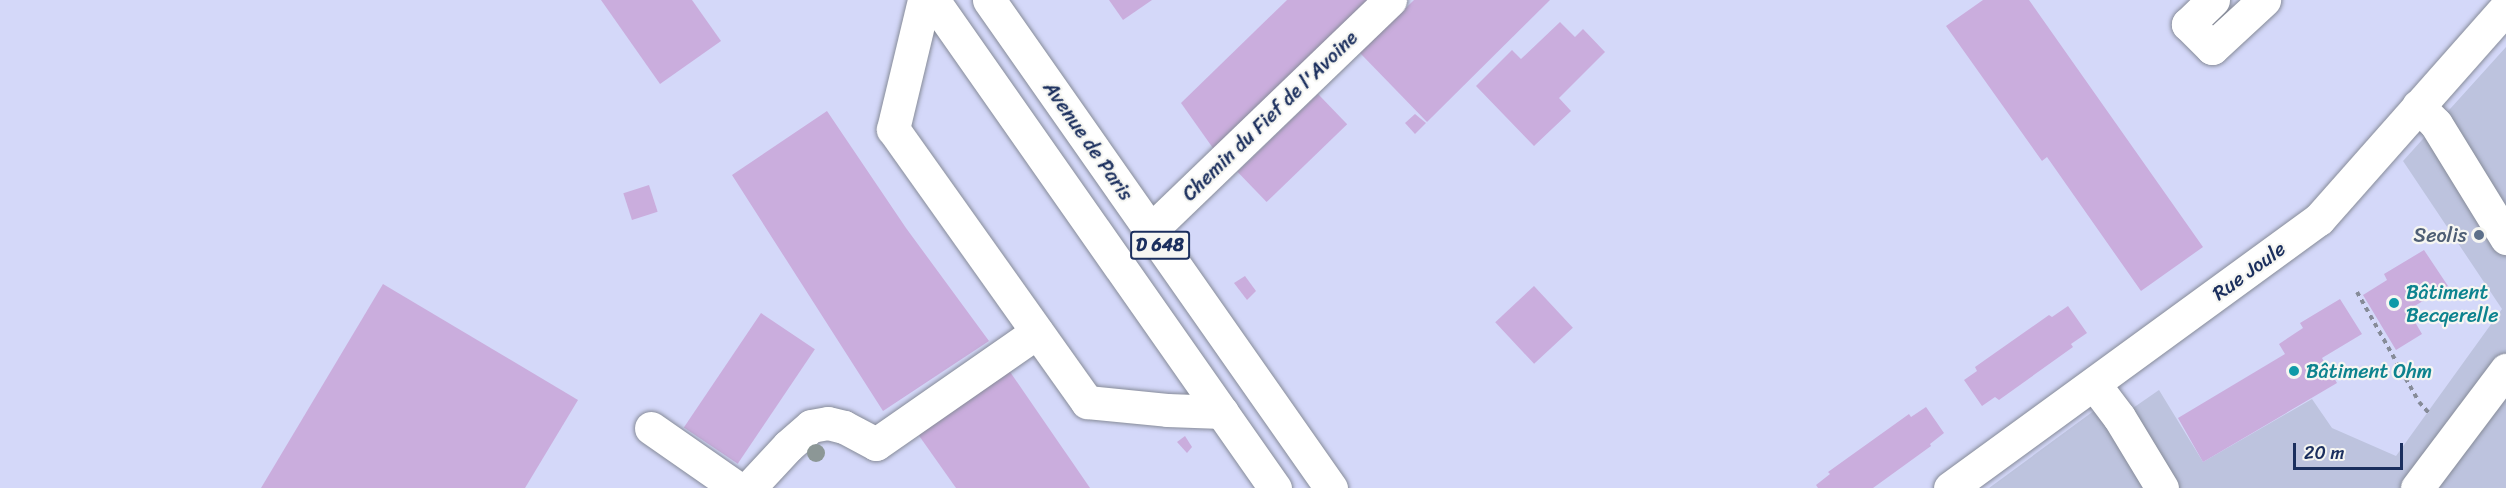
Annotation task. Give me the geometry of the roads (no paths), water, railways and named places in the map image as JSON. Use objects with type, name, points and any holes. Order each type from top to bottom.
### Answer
[{"type":"main road","points":[[924,0],[893,129],[1087,402],[1167,410],[1222,412]]},
{"type":"main road","name":"D 648","points":[[933,0],[1275,488]]},
{"type":"main road","name":"Avenue de Paris","points":[[989,0],[1331,488]]},
{"type":"main road","name":"Chemin du Fief de l'Avoine","points":[[1150,231],[1390,0]]},
{"type":"main road","points":[[2213,0],[2187,24],[2212,48],[2264,0]]},
{"type":"main road","name":"Rue Joule","points":[[1950,488],[2319,219],[2506,8]]},
{"type":"main road","points":[[2418,106],[2436,124],[2506,238]]},
{"type":"main road","points":[[749,488],[788,446],[811,426],[828,423],[844,427],[876,444],[1037,332]]},
{"type":"main road","points":[[2417,488],[2506,370]]},
{"type":"main road","points":[[2094,384],[2119,417],[2162,488]]},
{"type":"main road","points":[[651,428],[737,488]]},
{"type":"place","name":"Seolis","points":[[2479,235]]},
{"type":"place","name":"Bâtiment Becqerelle","points":[[2394,303]]},
{"type":"place","name":"Bâtiment Ohm","points":[[2294,371]]}]
